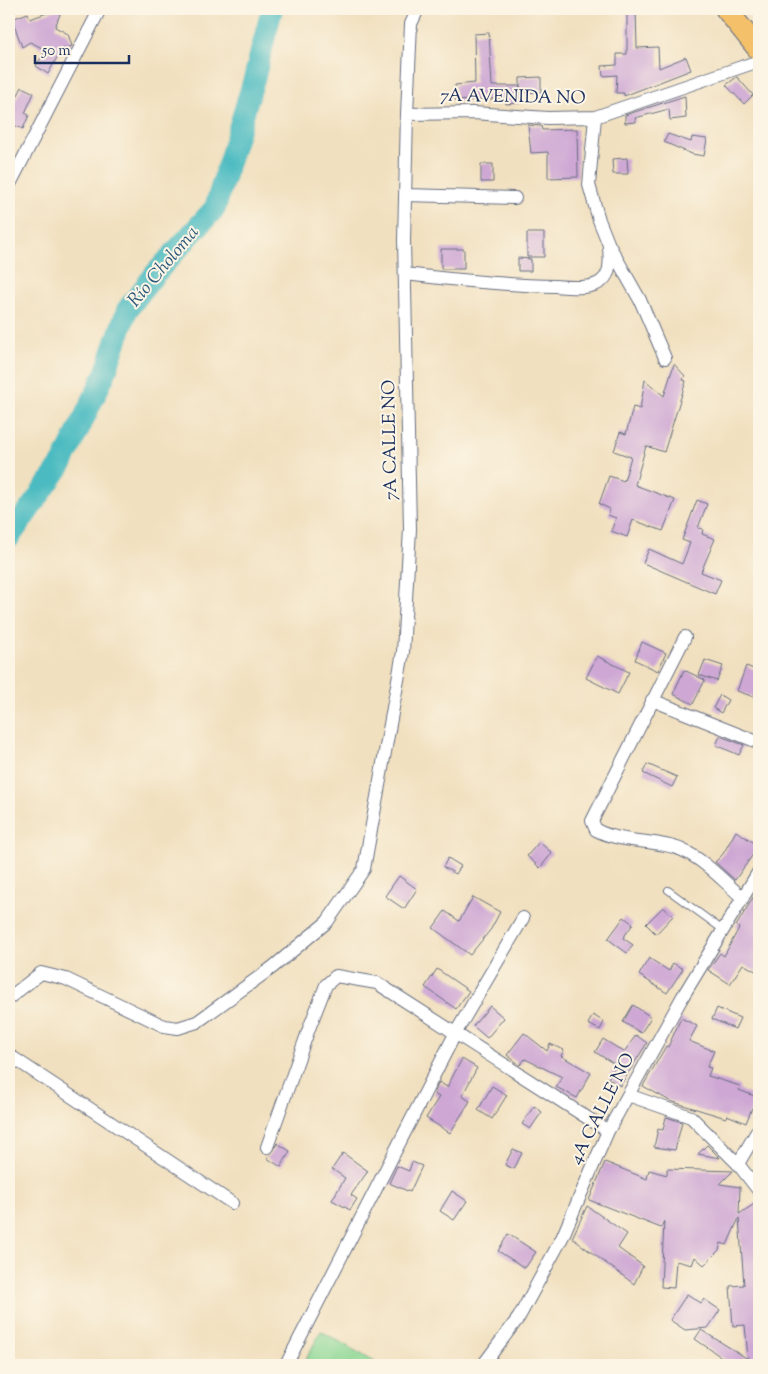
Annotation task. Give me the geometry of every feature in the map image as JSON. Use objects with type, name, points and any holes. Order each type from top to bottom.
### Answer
[{"type":"highway","points":[[726,9],[759,50]]},
{"type":"street","points":[[9,186],[100,9]]},
{"type":"street","name":"7A CALLE NO","points":[[9,998],[41,973],[66,979],[164,1026],[178,1028],[197,1022],[273,967],[327,922],[364,869],[403,652],[410,528],[405,274],[407,114],[411,24],[418,9]]},
{"type":"street","name":"7A AVENIDA NO","points":[[407,114],[474,113],[548,118],[595,117],[759,61]]},
{"type":"street","points":[[595,117],[589,185],[599,220],[609,245],[640,300],[665,358]]},
{"type":"street","points":[[406,195],[514,198]]},
{"type":"street","points":[[405,274],[498,285],[574,287],[596,284],[607,276],[610,262],[609,245]]},
{"type":"street","points":[[685,637],[597,807],[592,821],[596,830],[607,836],[681,849],[697,858],[743,898]]},
{"type":"street","points":[[652,700],[755,741]]},
{"type":"street","name":"4A CALLE NO","points":[[483,1365],[519,1317],[562,1238],[608,1131],[683,996],[759,871]]},
{"type":"street","points":[[286,1365],[455,1034],[523,918]]},
{"type":"street","points":[[267,1147],[326,985],[336,976],[377,983],[608,1131]]},
{"type":"street","points":[[9,1055],[232,1203]]},
{"type":"street","points":[[628,1095],[691,1117],[738,1164],[759,1191]]},
{"type":"street","points":[[738,1164],[759,1128]]},
{"type":"lane","points":[[668,890],[724,931]]},
{"type":"green space","points":[[321,1331],[380,1365],[303,1365]]},
{"type":"building","points":[[62,9],[55,27],[68,34],[72,46],[61,50],[48,74],[36,66],[46,50],[30,42],[22,47],[12,19],[28,13],[30,19]]},
{"type":"building","points":[[627,9],[636,9],[637,48],[658,47],[659,68],[686,57],[691,70],[624,96],[624,93],[616,93],[617,75],[603,76],[602,66],[617,65],[617,54],[627,54]]},
{"type":"building","points":[[489,33],[492,86],[520,86],[520,103],[506,104],[506,98],[456,101],[455,85],[475,83],[474,34]]},
{"type":"building","points":[[541,77],[541,92],[520,93],[520,78]]},
{"type":"building","points":[[737,77],[753,95],[744,104],[726,85]]},
{"type":"building","points":[[22,87],[34,93],[25,113],[29,115],[23,129],[9,123],[9,106],[12,107]]},
{"type":"building","points":[[685,96],[686,118],[670,120],[669,109],[635,118],[636,122],[625,123],[625,115]]},
{"type":"building","points":[[528,125],[541,126],[542,130],[577,129],[578,177],[548,178],[548,152],[531,153]]},
{"type":"building","points":[[668,134],[691,142],[692,137],[707,139],[704,156],[692,154],[664,142]]},
{"type":"building","points":[[627,158],[628,174],[613,174],[612,159]]},
{"type":"building","points":[[481,164],[493,164],[493,182],[481,182]]},
{"type":"building","points":[[527,233],[544,233],[544,257],[527,257]]},
{"type":"building","points":[[441,249],[464,249],[464,269],[441,269]]},
{"type":"building","points":[[518,258],[531,259],[531,271],[518,271]]},
{"type":"building","points":[[674,364],[685,376],[683,380],[686,381],[664,452],[646,446],[635,485],[675,500],[663,531],[633,520],[627,537],[611,531],[616,518],[608,515],[610,509],[599,504],[609,476],[624,481],[631,457],[614,451],[620,432],[626,434],[633,407],[640,409],[645,380],[664,396]]},
{"type":"building","points":[[697,500],[707,504],[698,528],[703,529],[702,534],[715,539],[701,572],[721,580],[715,594],[643,563],[649,549],[682,564],[690,543],[682,540]]},
{"type":"building","points":[[642,642],[666,653],[658,671],[635,660]]},
{"type":"building","points":[[597,656],[629,672],[618,694],[586,678]]},
{"type":"building","points":[[705,660],[723,666],[717,681],[699,675]]},
{"type":"building","points":[[746,666],[759,671],[759,681],[754,697],[737,691]]},
{"type":"building","points":[[684,670],[705,680],[693,704],[673,694]]},
{"type":"building","points":[[720,695],[728,700],[721,713],[713,708]]},
{"type":"building","points":[[720,736],[744,745],[739,755],[716,745]]},
{"type":"building","points":[[647,764],[677,777],[672,787],[643,773]]},
{"type":"building","points":[[736,831],[759,846],[735,880],[715,862],[723,854]]},
{"type":"building","points":[[539,842],[552,853],[540,868],[527,856]]},
{"type":"building","points":[[448,858],[461,866],[456,874],[443,867]]},
{"type":"building","points":[[399,876],[417,889],[404,909],[385,896]]},
{"type":"building","points":[[754,896],[759,899],[759,973],[743,964],[730,984],[708,970],[720,953],[724,956],[739,928],[736,926]]},
{"type":"building","points":[[473,897],[500,912],[491,929],[470,955],[433,928],[445,911],[459,921]]},
{"type":"building","points":[[663,907],[673,916],[656,934],[646,924]]},
{"type":"building","points":[[624,917],[633,924],[623,938],[633,945],[627,953],[608,939]]},
{"type":"building","points":[[649,958],[669,971],[673,963],[683,969],[667,993],[639,975]]},
{"type":"building","points":[[437,969],[469,991],[456,1009],[425,987]]},
{"type":"building","points":[[633,1005],[651,1017],[641,1033],[623,1022]]},
{"type":"building","points":[[490,1006],[504,1018],[487,1038],[473,1026]]},
{"type":"building","points":[[717,1008],[740,1018],[735,1029],[712,1019]]},
{"type":"building","points":[[593,1015],[604,1022],[600,1030],[588,1024]]},
{"type":"building","points":[[681,1018],[697,1026],[689,1041],[714,1051],[707,1067],[711,1068],[708,1076],[740,1086],[739,1090],[759,1098],[759,1111],[752,1108],[746,1123],[727,1115],[726,1118],[670,1101],[643,1086],[666,1046],[668,1047]]},
{"type":"building","points":[[524,1033],[547,1051],[550,1044],[564,1050],[561,1056],[591,1073],[577,1098],[556,1087],[562,1077],[525,1059],[520,1065],[507,1055]]},
{"type":"building","points":[[636,1035],[647,1043],[620,1086],[608,1078],[616,1065],[595,1052],[603,1039],[624,1052]]},
{"type":"building","points":[[462,1059],[477,1068],[462,1096],[470,1101],[450,1133],[426,1118],[439,1097],[434,1094],[439,1082],[447,1087]]},
{"type":"building","points":[[492,1086],[507,1095],[492,1119],[478,1110]]},
{"type":"building","points":[[534,1106],[542,1112],[530,1129],[522,1124]]},
{"type":"building","points":[[666,1117],[682,1122],[675,1150],[654,1147],[658,1129],[663,1130]]},
{"type":"building","points":[[277,1143],[290,1151],[281,1167],[267,1158]]},
{"type":"building","points":[[707,1145],[720,1158],[698,1154]]},
{"type":"building","points":[[513,1149],[522,1153],[514,1169],[505,1165]]},
{"type":"building","points":[[343,1153],[368,1171],[351,1195],[357,1199],[350,1210],[332,1200],[345,1178],[332,1169]]},
{"type":"building","points":[[412,1162],[422,1166],[410,1192],[389,1183],[397,1166],[409,1171]]},
{"type":"building","points":[[605,1162],[647,1179],[649,1170],[667,1175],[667,1169],[733,1171],[720,1184],[740,1187],[739,1214],[759,1201],[759,1365],[733,1365],[695,1339],[701,1330],[748,1359],[745,1325],[733,1326],[730,1286],[744,1285],[739,1218],[727,1245],[721,1243],[719,1250],[704,1265],[695,1257],[692,1265],[676,1261],[674,1288],[661,1287],[664,1221],[661,1228],[589,1200]]},
{"type":"building","points":[[452,1191],[467,1201],[454,1220],[440,1211]]},
{"type":"building","points":[[587,1206],[627,1234],[618,1248],[643,1266],[634,1284],[572,1238]]},
{"type":"building","points":[[508,1234],[536,1252],[525,1268],[498,1251]]},
{"type":"building","points":[[687,1294],[701,1303],[704,1299],[720,1310],[708,1328],[685,1330],[670,1320]]},
{"type":"waterway","name":"Río Choloma","points":[[9,538],[63,462],[105,374],[127,310],[155,274],[215,208],[254,79],[272,9]]}]
